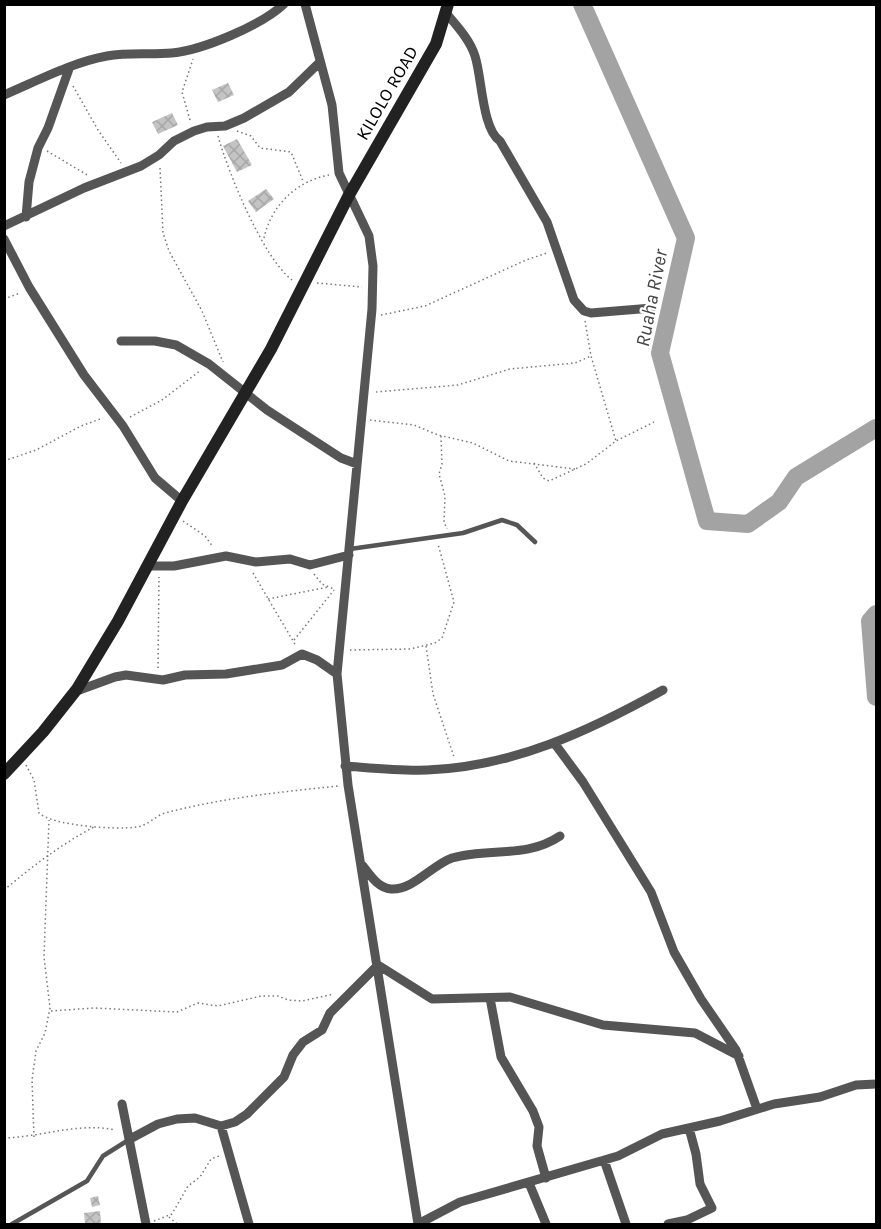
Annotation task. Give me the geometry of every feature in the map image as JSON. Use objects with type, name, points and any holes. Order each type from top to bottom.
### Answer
[{"type":"main road","name":"KILOLO ROAD","points":[[4,774],[22,756],[74,692],[154,566],[182,501],[305,284],[349,195],[436,44],[447,9]]},
{"type":"street","points":[[4,95],[107,56],[174,52],[198,47],[265,20],[285,4]]},
{"type":"street","points":[[305,4],[335,124],[339,173],[369,236],[373,291],[372,317],[337,650],[337,674],[345,766],[418,1224],[460,1202],[618,1156],[662,1134],[756,1109],[820,1097],[856,1085],[876,1084]]},
{"type":"street","points":[[447,9],[475,56],[494,136],[501,141],[536,202],[557,247],[574,300],[584,312],[652,308]]},
{"type":"street","points":[[4,226],[159,155],[174,141],[194,131],[220,126],[289,92],[320,62]]},
{"type":"street","points":[[26,217],[29,182],[39,146],[68,71]]},
{"type":"street","points":[[4,239],[29,287],[84,375],[117,419],[155,478],[182,501]]},
{"type":"street","points":[[121,340],[155,341],[176,345],[209,364],[245,393],[341,458],[357,464]]},
{"type":"street","points":[[154,566],[232,556],[248,561],[283,558],[310,565],[349,552]]},
{"type":"street","points":[[74,692],[126,675],[157,680],[270,668],[282,665],[299,655],[317,660],[337,674]]},
{"type":"street","points":[[345,766],[427,770],[458,767],[517,756],[555,744],[663,690]]},
{"type":"street","points":[[555,744],[583,782],[643,878],[674,952],[739,1056],[756,1109]]},
{"type":"street","points":[[361,864],[382,886],[391,889],[404,887],[437,865],[454,858],[529,851],[547,845],[560,836]]},
{"type":"street","points":[[378,965],[426,997],[510,997],[603,1025],[695,1033],[739,1056]]},
{"type":"street","points":[[129,1136],[177,1119],[195,1118],[221,1126],[235,1122],[247,1114],[273,1090],[290,1069],[293,1055],[303,1042],[322,1030],[330,1013],[378,965]]},
{"type":"street","points":[[490,998],[501,1057],[533,1111],[539,1127],[537,1146],[546,1178]]},
{"type":"street","points":[[122,1104],[146,1224]]},
{"type":"street","points":[[221,1126],[249,1224]]},
{"type":"street","points":[[668,1224],[687,1220],[712,1208],[700,1184],[696,1154],[689,1128]]},
{"type":"street","points":[[604,1160],[626,1224]]},
{"type":"street","points":[[529,1183],[546,1224]]},
{"type":"lane","points":[[349,552],[509,521],[535,542]]},
{"type":"lane","points":[[12,1224],[87,1181],[103,1156],[129,1136]]},
{"type":"path","points":[[194,131],[182,92],[198,47]]},
{"type":"path","points":[[68,71],[98,130],[127,171]]},
{"type":"path","points":[[304,183],[291,152],[260,148],[249,135],[220,126],[223,154],[252,221],[286,276],[305,284],[373,291]]},
{"type":"path","points":[[39,146],[99,182]]},
{"type":"path","points":[[159,155],[163,233],[169,251],[210,327],[229,379]]},
{"type":"path","points":[[264,240],[267,221],[276,208],[304,183],[339,173]]},
{"type":"path","points":[[372,317],[425,306],[557,247]]},
{"type":"path","points":[[4,299],[29,287]]},
{"type":"path","points":[[584,312],[591,356],[616,441]]},
{"type":"path","points":[[363,392],[458,385],[510,369],[575,363],[591,356]]},
{"type":"path","points":[[4,461],[58,440],[93,420],[117,419],[162,400],[209,364]]},
{"type":"path","points":[[360,420],[414,424],[441,436],[473,443],[509,461],[533,462],[575,469]]},
{"type":"path","points":[[533,462],[545,480],[575,469],[616,441],[654,422]]},
{"type":"path","points":[[441,436],[442,464],[439,474],[445,500],[444,522],[452,533]]},
{"type":"path","points":[[174,516],[205,536],[220,557]]},
{"type":"path","points":[[337,650],[388,651],[426,645],[442,638],[454,608],[451,588],[435,535]]},
{"type":"path","points":[[248,561],[293,640],[299,655]]},
{"type":"path","points":[[293,640],[336,589],[328,587],[317,579],[310,565]]},
{"type":"path","points":[[154,566],[157,680]]},
{"type":"path","points":[[268,599],[328,587]]},
{"type":"path","points":[[426,645],[432,694],[458,767]]},
{"type":"path","points":[[22,756],[34,780],[39,813],[68,825],[137,828],[164,813],[248,795],[348,784]]},
{"type":"path","points":[[34,1137],[32,1080],[36,1051],[45,1033],[50,1011],[44,957],[49,819]]},
{"type":"path","points":[[4,890],[20,874],[94,826]]},
{"type":"path","points":[[50,1011],[94,1008],[177,1012],[198,1003],[218,1006],[261,996],[278,996],[288,1000],[313,1000],[336,993]]},
{"type":"path","points":[[4,1138],[34,1137],[70,1129],[103,1127],[129,1136]]},
{"type":"path","points":[[146,1224],[169,1216],[182,1193],[200,1177],[212,1159],[229,1152]]},
{"type":"path","points":[[169,1216],[177,1224]]},
{"type":"building","points":[[228,83],[234,95],[218,102],[212,90]]},
{"type":"building","points":[[172,113],[178,125],[158,134],[152,122]]},
{"type":"building","points":[[237,139],[252,165],[237,172],[223,146]]},
{"type":"building","points":[[266,189],[274,199],[256,212],[248,201]]},
{"type":"building","points":[[98,1196],[100,1205],[92,1207],[90,1198]]},
{"type":"building","points":[[100,1211],[101,1224],[85,1224],[84,1213]]},
{"type":"waterway","name":"Ruaha River","points":[[582,4],[686,238],[660,353],[707,521],[748,524],[779,502],[796,477],[876,428]]},
{"type":"waterway","name":"Ruaha River","points":[[876,614],[870,621],[876,697]]}]
